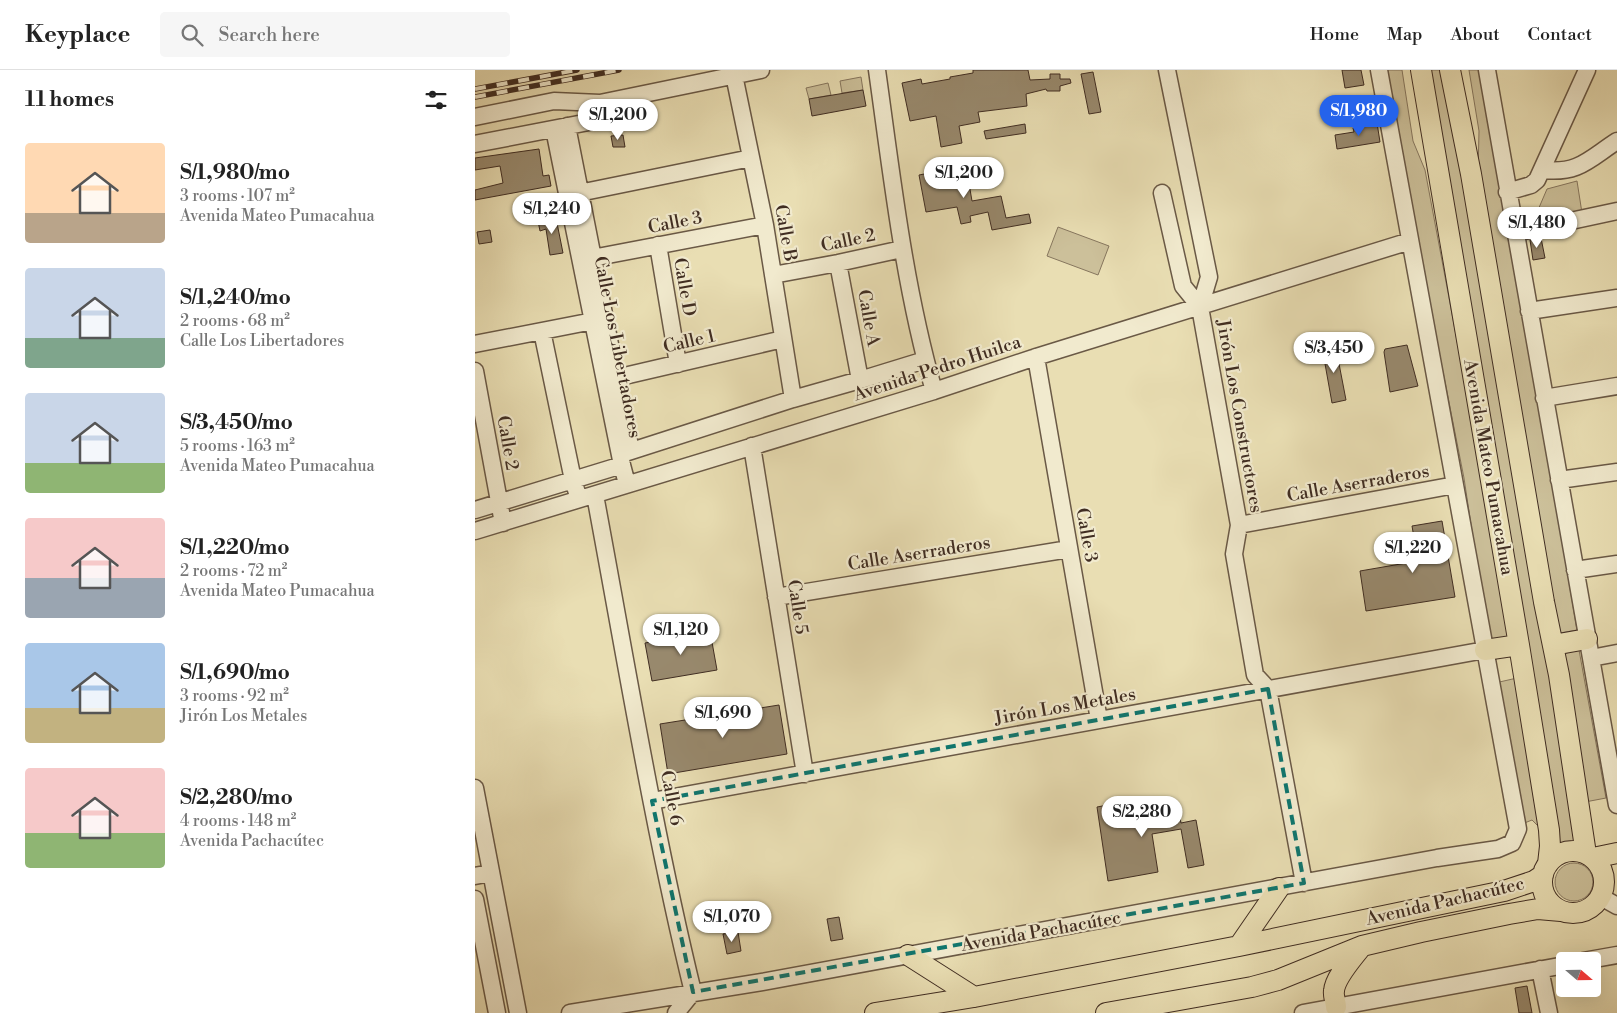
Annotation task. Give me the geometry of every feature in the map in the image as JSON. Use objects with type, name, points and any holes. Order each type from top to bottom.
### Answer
[{"type":"main road","name":"Avenida Mateo Pumacahua","points":[[1421,70],[1549,830],[1550,846],[1545,869]]},
{"type":"main road","name":"Avenida Mateo Pumacahua","points":[[1450,70],[1480,227],[1553,645],[1599,860]]},
{"type":"main road","points":[[1448,233],[1480,227]]},
{"type":"main road","points":[[1485,650],[1519,645]]},
{"type":"main road","points":[[1553,645],[1589,648]]},
{"type":"main road","points":[[1599,860],[1610,892],[1593,907],[1577,914],[1561,911],[1547,899],[1542,887],[1545,869],[1554,858],[1569,851],[1599,860],[1617,853]]},
{"type":"main road","name":"Avenida Pachacútec","points":[[875,1013],[974,997],[1239,946],[1504,891],[1534,881],[1545,869]]},
{"type":"main road","points":[[1239,946],[1279,888]]},
{"type":"main road","name":"Avenida Pachacútec","points":[[1106,1013],[1252,987],[1278,980],[1362,946],[1509,914],[1539,909],[1561,911]]},
{"type":"main road","points":[[1337,1010],[1334,991],[1336,984],[1362,946]]},
{"type":"main road","points":[[908,955],[974,997]]},
{"type":"street","points":[[475,117],[554,101],[600,103],[761,70]]},
{"type":"street","points":[[877,70],[903,249],[925,360],[934,391]]},
{"type":"street","name":"Jirón Los Constructores","points":[[1167,70],[1209,277],[1201,307],[1239,525],[1234,554],[1252,661],[1255,675],[1268,689],[1304,883]]},
{"type":"street","name":"Avenida Mateo Pumacahua","points":[[1379,70],[1518,829],[1512,843]]},
{"type":"street","points":[[1487,70],[1507,192],[1589,648],[1612,744],[1617,805]]},
{"type":"street","points":[[1507,192],[1531,185],[1537,180],[1587,70]]},
{"type":"street","name":"Calle B","points":[[734,75],[765,225],[793,398]]},
{"type":"street","points":[[475,144],[594,121],[643,94]]},
{"type":"street","name":"Calle Los Libertadores","points":[[560,128],[579,193],[592,258],[627,484]]},
{"type":"street","name":"Calle Los Libertadores","points":[[560,128],[593,321],[611,379]]},
{"type":"street","points":[[1543,170],[1565,171],[1579,166],[1617,141]]},
{"type":"street","points":[[579,193],[751,158]]},
{"type":"street","points":[[1162,193],[1183,286],[1201,307]]},
{"type":"street","points":[[1515,232],[1617,212]]},
{"type":"street","name":"Calle 3","points":[[592,258],[765,225]]},
{"type":"street","name":"Avenida Pedro Huilca","points":[[475,531],[934,391],[1036,357],[1410,241]]},
{"type":"street","name":"Calle D","points":[[657,245],[678,364]]},
{"type":"street","name":"Calle 2","points":[[773,275],[903,249]]},
{"type":"street","name":"Calle A","points":[[838,263],[860,380]]},
{"type":"street","points":[[1529,311],[1617,298]]},
{"type":"street","points":[[475,344],[593,321]]},
{"type":"street","points":[[542,331],[573,480],[587,497]]},
{"type":"street","name":"Calle 1","points":[[611,379],[783,340]]},
{"type":"street","name":"Calle 3","points":[[1036,357],[1099,720]]},
{"type":"street","points":[[475,510],[573,480],[624,457],[793,398],[925,360]]},
{"type":"street","name":"Calle 2","points":[[475,371],[503,523]]},
{"type":"street","points":[[1544,398],[1617,386]]},
{"type":"street","name":"Calle 5","points":[[752,446],[805,774]]},
{"type":"street","points":[[1559,480],[1617,472]]},
{"type":"street","name":"Calle Aserraderos","points":[[1239,525],[1455,485]]},
{"type":"street","name":"Calle 6","points":[[587,497],[679,936],[693,992]]},
{"type":"street","name":"Calle Aserraderos","points":[[776,597],[1069,549]]},
{"type":"street","points":[[1575,570],[1617,564]]},
{"type":"street","points":[[1589,648],[1617,653]]},
{"type":"street","name":"Jirón Los Metales","points":[[652,801],[1485,650]]},
{"type":"street","points":[[475,788],[518,1013]]},
{"type":"street","name":"Avenida Pachacútec","points":[[570,1013],[762,982],[1498,849],[1512,843]]},
{"type":"street","points":[[475,876],[491,873]]},
{"type":"street","points":[[475,899],[497,1013]]},
{"type":"street","points":[[1601,958],[1617,955]]},
{"type":"street","points":[[1303,1013],[1337,1010],[1556,966]]},
{"type":"street","points":[[1540,969],[1549,1013]]},
{"type":"street","points":[[676,1013],[693,992]]},
{"type":"highlighted area","points":[[1268,689],[1304,883],[693,992],[652,801]]},
{"type":"shaded area","points":[[1383,70],[1402,70],[1413,141],[1425,170],[1500,570],[1511,641],[1489,645],[1464,478]]},
{"type":"shaded area","points":[[1426,70],[1445,70],[1579,849],[1562,851],[1555,855]]},
{"type":"shaded area","points":[[1469,70],[1479,70],[1524,313],[1577,630],[1554,634],[1478,175],[1479,131]]},
{"type":"shaded area","points":[[861,77],[863,90],[842,93],[840,81]]},
{"type":"shaded area","points":[[828,83],[831,95],[809,99],[806,88]]},
{"type":"shaded area","points":[[1577,181],[1582,213],[1532,224],[1547,189]]},
{"type":"shaded area","points":[[1058,227],[1109,246],[1098,275],[1047,256]]},
{"type":"shaded area","points":[[1579,650],[1606,798],[1585,802],[1558,655]]},
{"type":"shaded area","points":[[1517,678],[1540,828],[1532,820],[1522,824],[1495,683]]},
{"type":"shaded area","points":[[1574,863],[1588,868],[1593,882],[1588,896],[1574,901],[1560,896],[1555,882],[1560,868]]},
{"type":"building","points":[[973,70],[1028,70],[1030,80],[1050,79],[1050,74],[1060,74],[1060,79],[1070,79],[1071,83],[1060,86],[1060,91],[1047,91],[1046,89],[1026,94],[1027,106],[978,112],[980,122],[959,126],[962,143],[941,147],[936,116],[910,121],[902,83],[921,79],[922,84],[950,79],[950,77],[973,73]]},
{"type":"building","points":[[1342,70],[1361,70],[1364,85],[1345,88]]},
{"type":"building","points":[[1093,72],[1101,112],[1089,114],[1081,74]]},
{"type":"building","points":[[863,90],[866,106],[812,116],[809,99]]},
{"type":"building","points":[[1377,123],[1380,142],[1337,149],[1335,135],[1354,132],[1353,128]]},
{"type":"building","points":[[1025,124],[1026,133],[986,139],[984,131]]},
{"type":"building","points":[[623,135],[625,147],[613,147],[611,136]]},
{"type":"building","points":[[539,149],[543,176],[549,175],[551,186],[475,200],[475,190],[503,183],[500,166],[475,170],[475,158]]},
{"type":"building","points":[[966,166],[972,201],[1001,196],[1006,218],[1029,214],[1031,223],[992,230],[988,212],[970,216],[971,222],[961,224],[957,207],[926,212],[919,175]]},
{"type":"building","points":[[556,218],[563,253],[550,255],[546,229],[540,231],[538,221]]},
{"type":"building","points":[[490,230],[492,242],[479,244],[477,232]]},
{"type":"building","points":[[1541,238],[1545,258],[1533,260],[1530,240]]},
{"type":"building","points":[[1335,343],[1346,400],[1332,403],[1322,347]]},
{"type":"building","points":[[1407,345],[1418,386],[1390,392],[1385,349]]},
{"type":"building","points":[[1442,521],[1455,597],[1366,611],[1360,571],[1418,561],[1412,526]]},
{"type":"building","points":[[710,631],[717,670],[652,681],[645,643]]},
{"type":"building","points":[[779,705],[787,754],[668,774],[660,724]]},
{"type":"building","points":[[1135,800],[1137,812],[1177,804],[1181,823],[1196,820],[1204,865],[1188,868],[1181,829],[1152,834],[1158,872],[1108,881],[1097,807]]},
{"type":"building","points":[[839,917],[843,939],[831,941],[827,919]]},
{"type":"building","points":[[738,932],[741,951],[727,954],[723,934]]},
{"type":"building","points":[[1527,986],[1532,1013],[1519,1013],[1515,988]]},
{"type":"railway","points":[[475,89],[577,70]]},
{"type":"railway","points":[[475,97],[619,70]]}]
